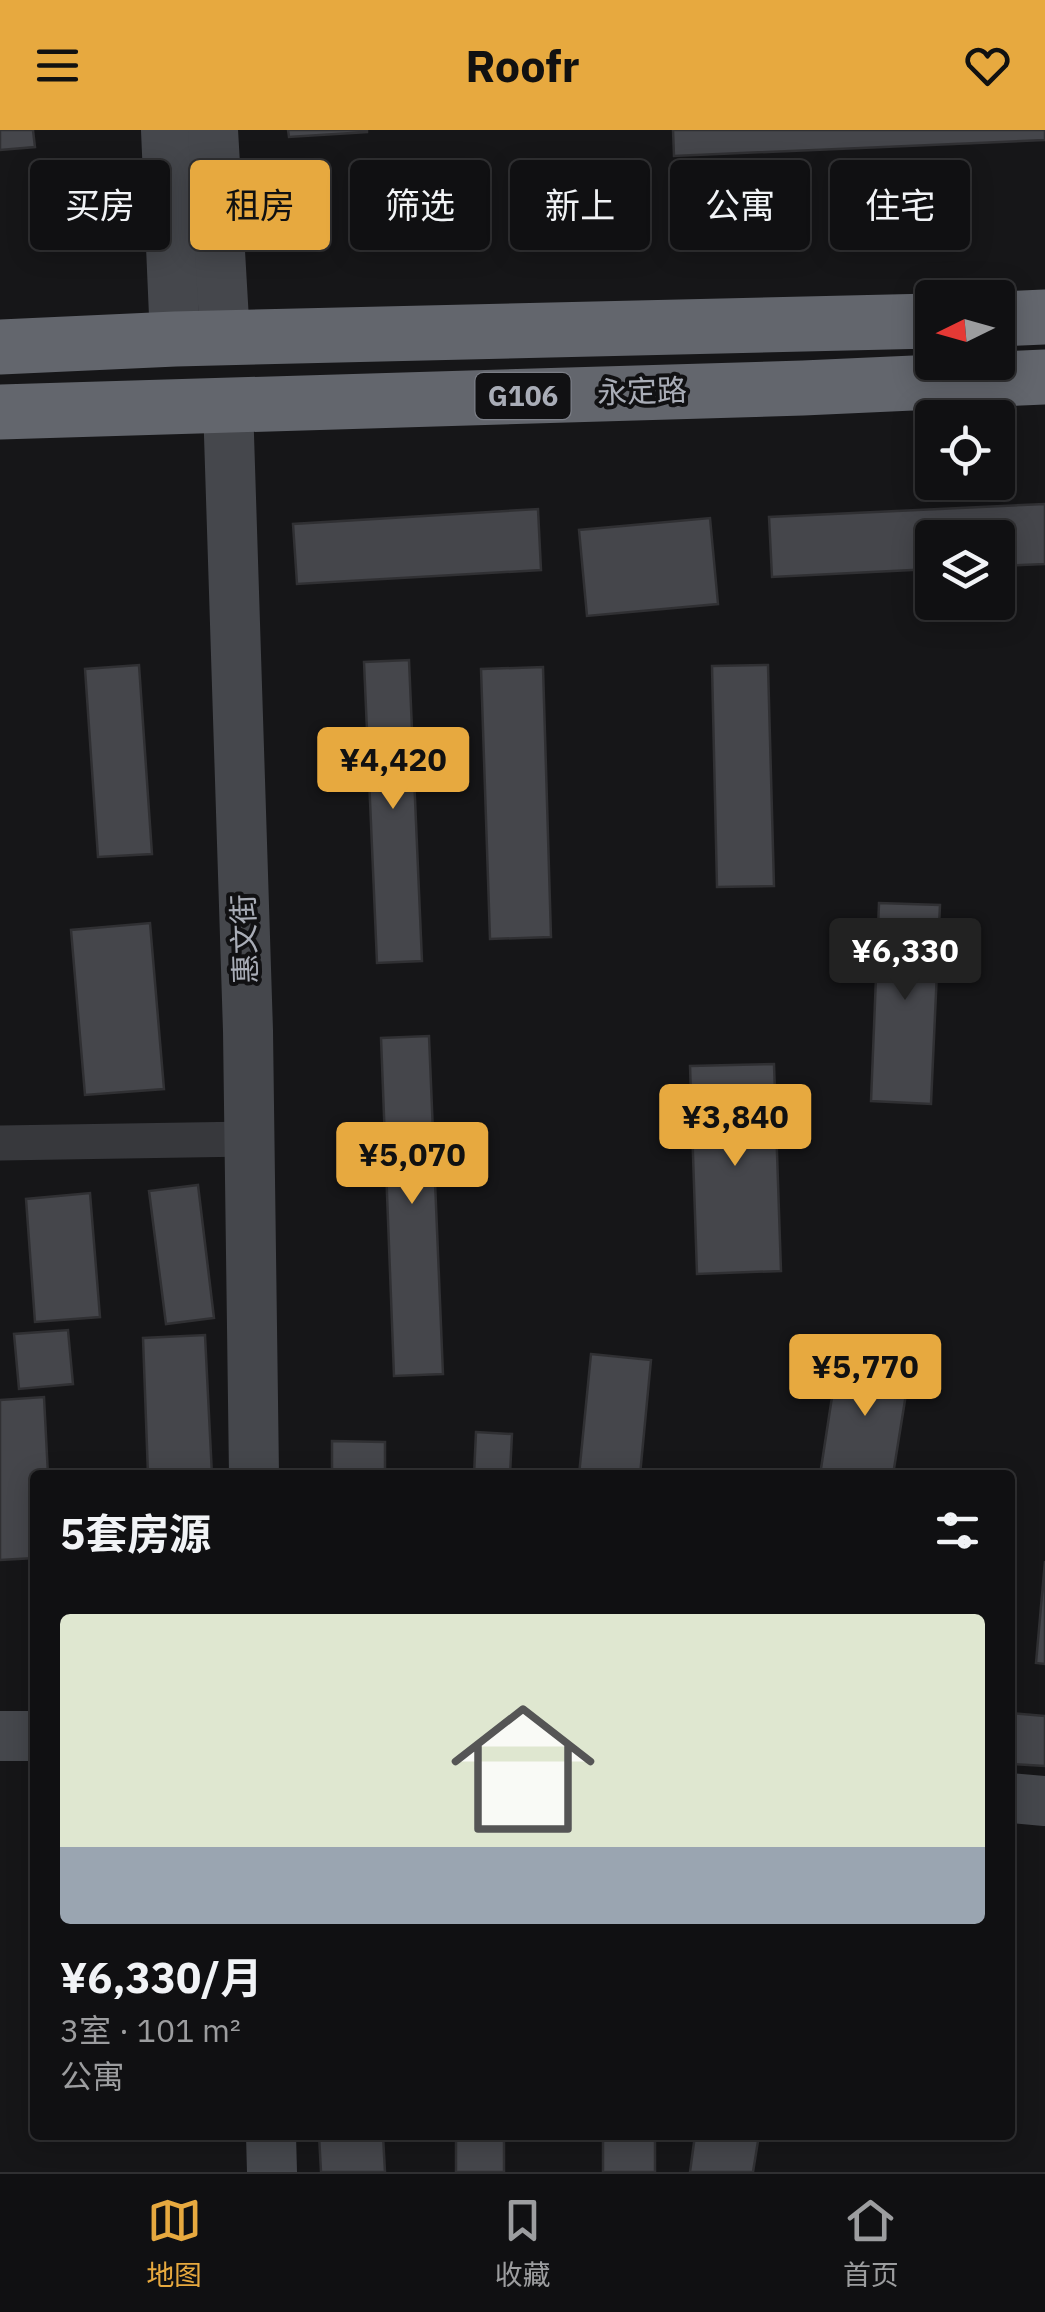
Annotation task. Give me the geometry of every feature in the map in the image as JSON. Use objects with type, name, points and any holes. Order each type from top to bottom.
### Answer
[{"type":"highway","points":[[1015,319],[1045,318]]},
{"type":"highway","name":"G106","points":[[0,347],[200,338],[915,321]]},
{"type":"highway","name":"永定路","points":[[0,412],[1045,377]]},
{"type":"street","points":[[166,130],[200,338]]},
{"type":"street","points":[[200,338],[212,130]]},
{"type":"street","name":"惠文街","points":[[228,404],[250,1138],[254,1470]]},
{"type":"street","points":[[0,1143],[250,1138]]},
{"type":"street","points":[[0,1736],[30,1736]]},
{"type":"street","points":[[1015,1798],[1045,1801]]},
{"type":"street","points":[[271,2140],[272,2172]]},
{"type":"building","points":[[0,130],[33,130],[35,147],[0,150]]},
{"type":"building","points":[[288,130],[367,130],[367,132],[289,137]]},
{"type":"building","points":[[673,130],[1045,130],[1045,140],[674,156]]},
{"type":"building","points":[[1045,504],[1045,564],[1015,565],[1015,520],[915,520],[915,570],[772,577],[769,517]]},
{"type":"building","points":[[538,509],[541,570],[297,584],[293,524]]},
{"type":"building","points":[[710,518],[718,604],[587,616],[579,530]]},
{"type":"building","points":[[409,660],[422,961],[377,963],[364,662]]},
{"type":"building","points":[[139,665],[152,854],[98,857],[85,669]]},
{"type":"building","points":[[768,665],[774,886],[717,887],[712,666]]},
{"type":"building","points":[[543,667],[551,937],[490,939],[481,669]]},
{"type":"building","points":[[879,903],[940,905],[931,1104],[871,1101]]},
{"type":"building","points":[[150,923],[164,1089],[85,1095],[71,930]]},
{"type":"building","points":[[429,1036],[443,1374],[394,1376],[381,1038]]},
{"type":"building","points":[[774,1064],[781,1271],[697,1274],[690,1066]]},
{"type":"building","points":[[198,1185],[214,1318],[166,1324],[149,1191]]},
{"type":"building","points":[[90,1193],[100,1317],[35,1322],[26,1199]]},
{"type":"building","points":[[68,1330],[73,1384],[19,1389],[14,1334]]},
{"type":"building","points":[[205,1335],[212,1470],[148,1470],[143,1338]]},
{"type":"building","points":[[591,1354],[651,1360],[640,1470],[579,1470]]},
{"type":"building","points":[[838,1358],[910,1369],[894,1470],[821,1470]]},
{"type":"building","points":[[44,1397],[48,1470],[30,1470],[30,1558],[0,1560],[0,1400]]},
{"type":"building","points":[[476,1432],[512,1434],[510,1470],[474,1470]]},
{"type":"building","points":[[332,1441],[385,1442],[385,1470],[332,1470]]},
{"type":"building","points":[[1045,1561],[1045,1664],[1036,1663]]},
{"type":"building","points":[[1015,1713],[1045,1716],[1045,1766],[1015,1764]]},
{"type":"building","points":[[319,2140],[383,2140],[385,2172],[321,2172]]},
{"type":"building","points":[[456,2140],[504,2140],[504,2172],[456,2172]]},
{"type":"building","points":[[603,2140],[655,2140],[655,2172],[603,2172]]},
{"type":"building","points":[[694,2140],[758,2140],[753,2172],[690,2172]]}]
